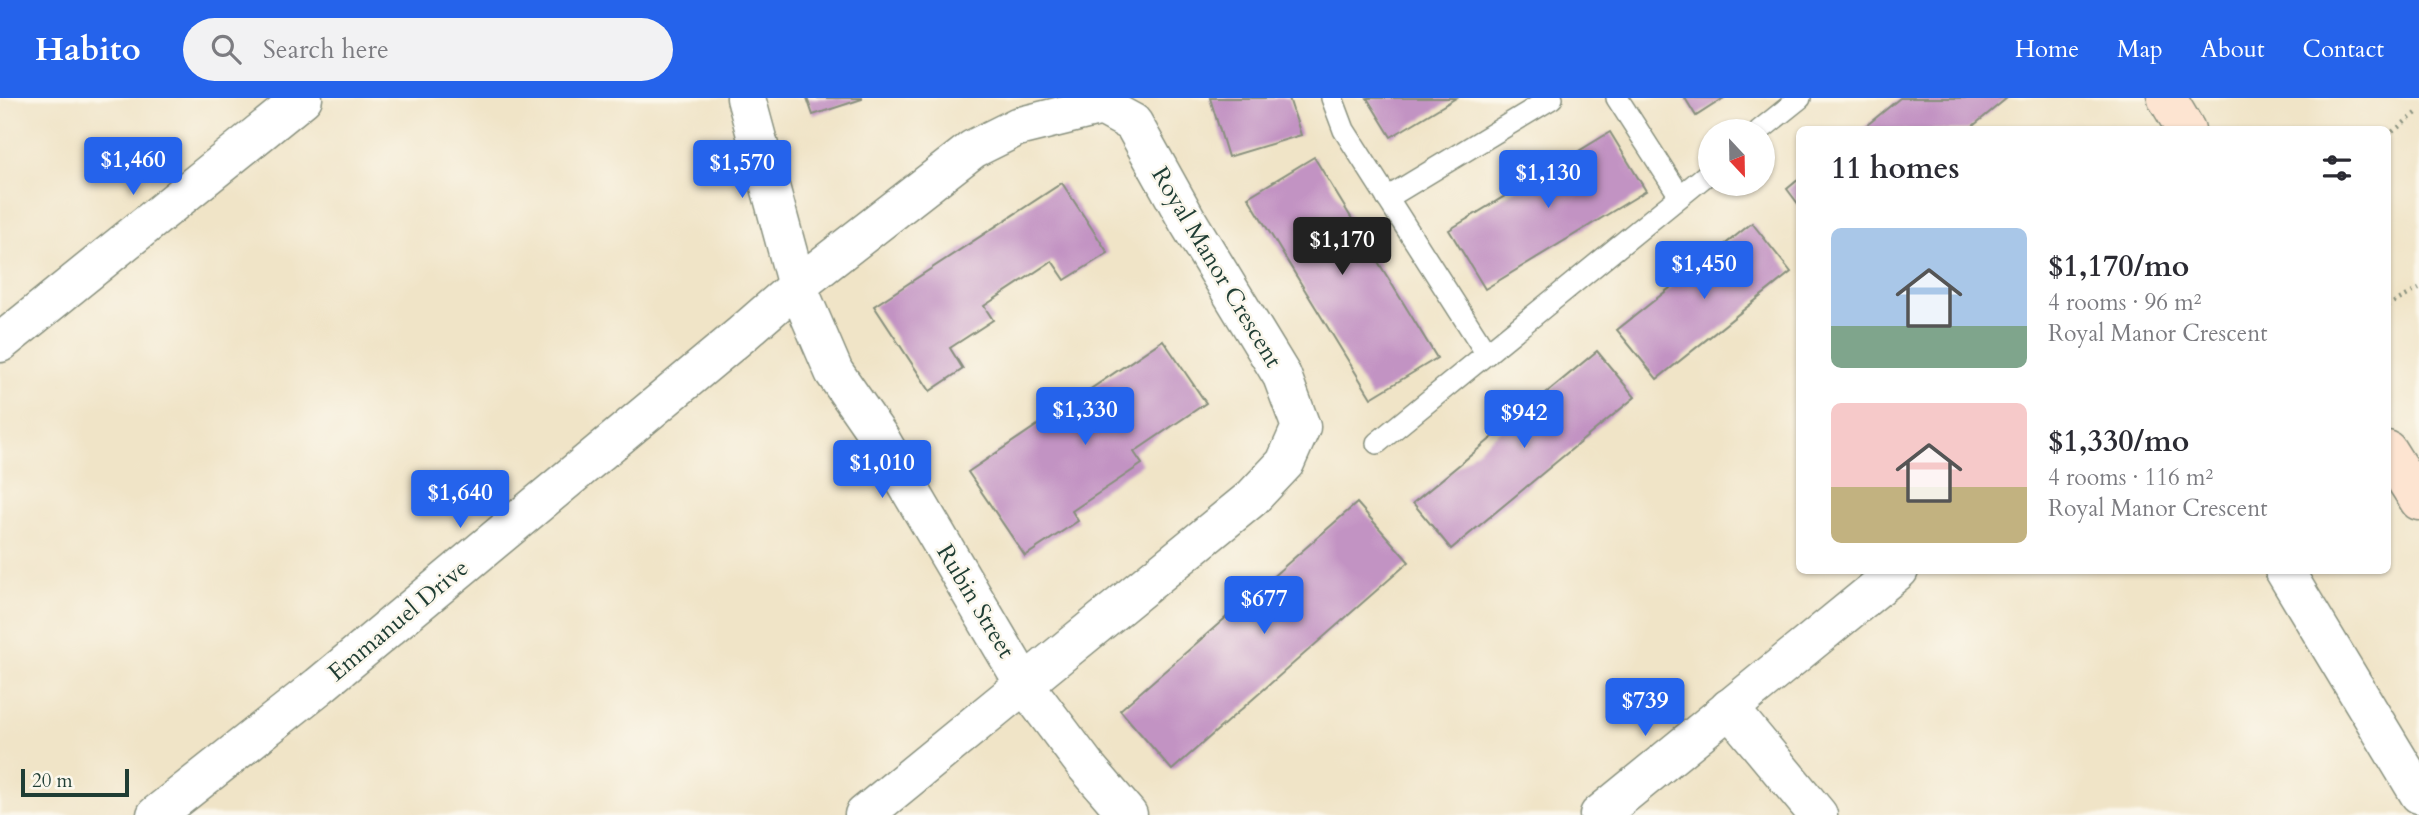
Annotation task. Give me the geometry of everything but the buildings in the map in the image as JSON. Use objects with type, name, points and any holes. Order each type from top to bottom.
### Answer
[{"type":"main road","points":[[2166,98],[2184,126]]},
{"type":"main road","points":[[2391,456],[2419,501]]},
{"type":"street","points":[[0,343],[303,98]]},
{"type":"street","name":"Rubin Street","points":[[746,98],[797,286],[834,372],[878,437],[1026,685],[1086,766],[1128,815]]},
{"type":"street","name":"Royal Manor Crescent","points":[[797,286],[973,149],[1017,127],[1102,106],[1133,124],[1187,220],[1282,376],[1301,427],[1285,463],[1252,498],[864,815]]},
{"type":"street","name":"Emmanuel Drive","points":[[156,815],[319,686],[743,334],[797,286]]},
{"type":"street","points":[[1599,815],[1894,574]]},
{"type":"street","points":[[2286,574],[2419,794]]},
{"type":"street","points":[[1729,708],[1818,815]]},
{"type":"lane","points":[[1332,98],[1344,130],[1487,354]]},
{"type":"lane","points":[[1387,198],[1552,98]]},
{"type":"lane","points":[[1617,98],[1681,196]]},
{"type":"lane","points":[[1774,119],[1800,98]]},
{"type":"lane","points":[[1377,443],[1698,182]]},
{"type":"path","points":[[2391,133],[2419,111]]},
{"type":"path","points":[[2391,304],[2419,289]]}]
